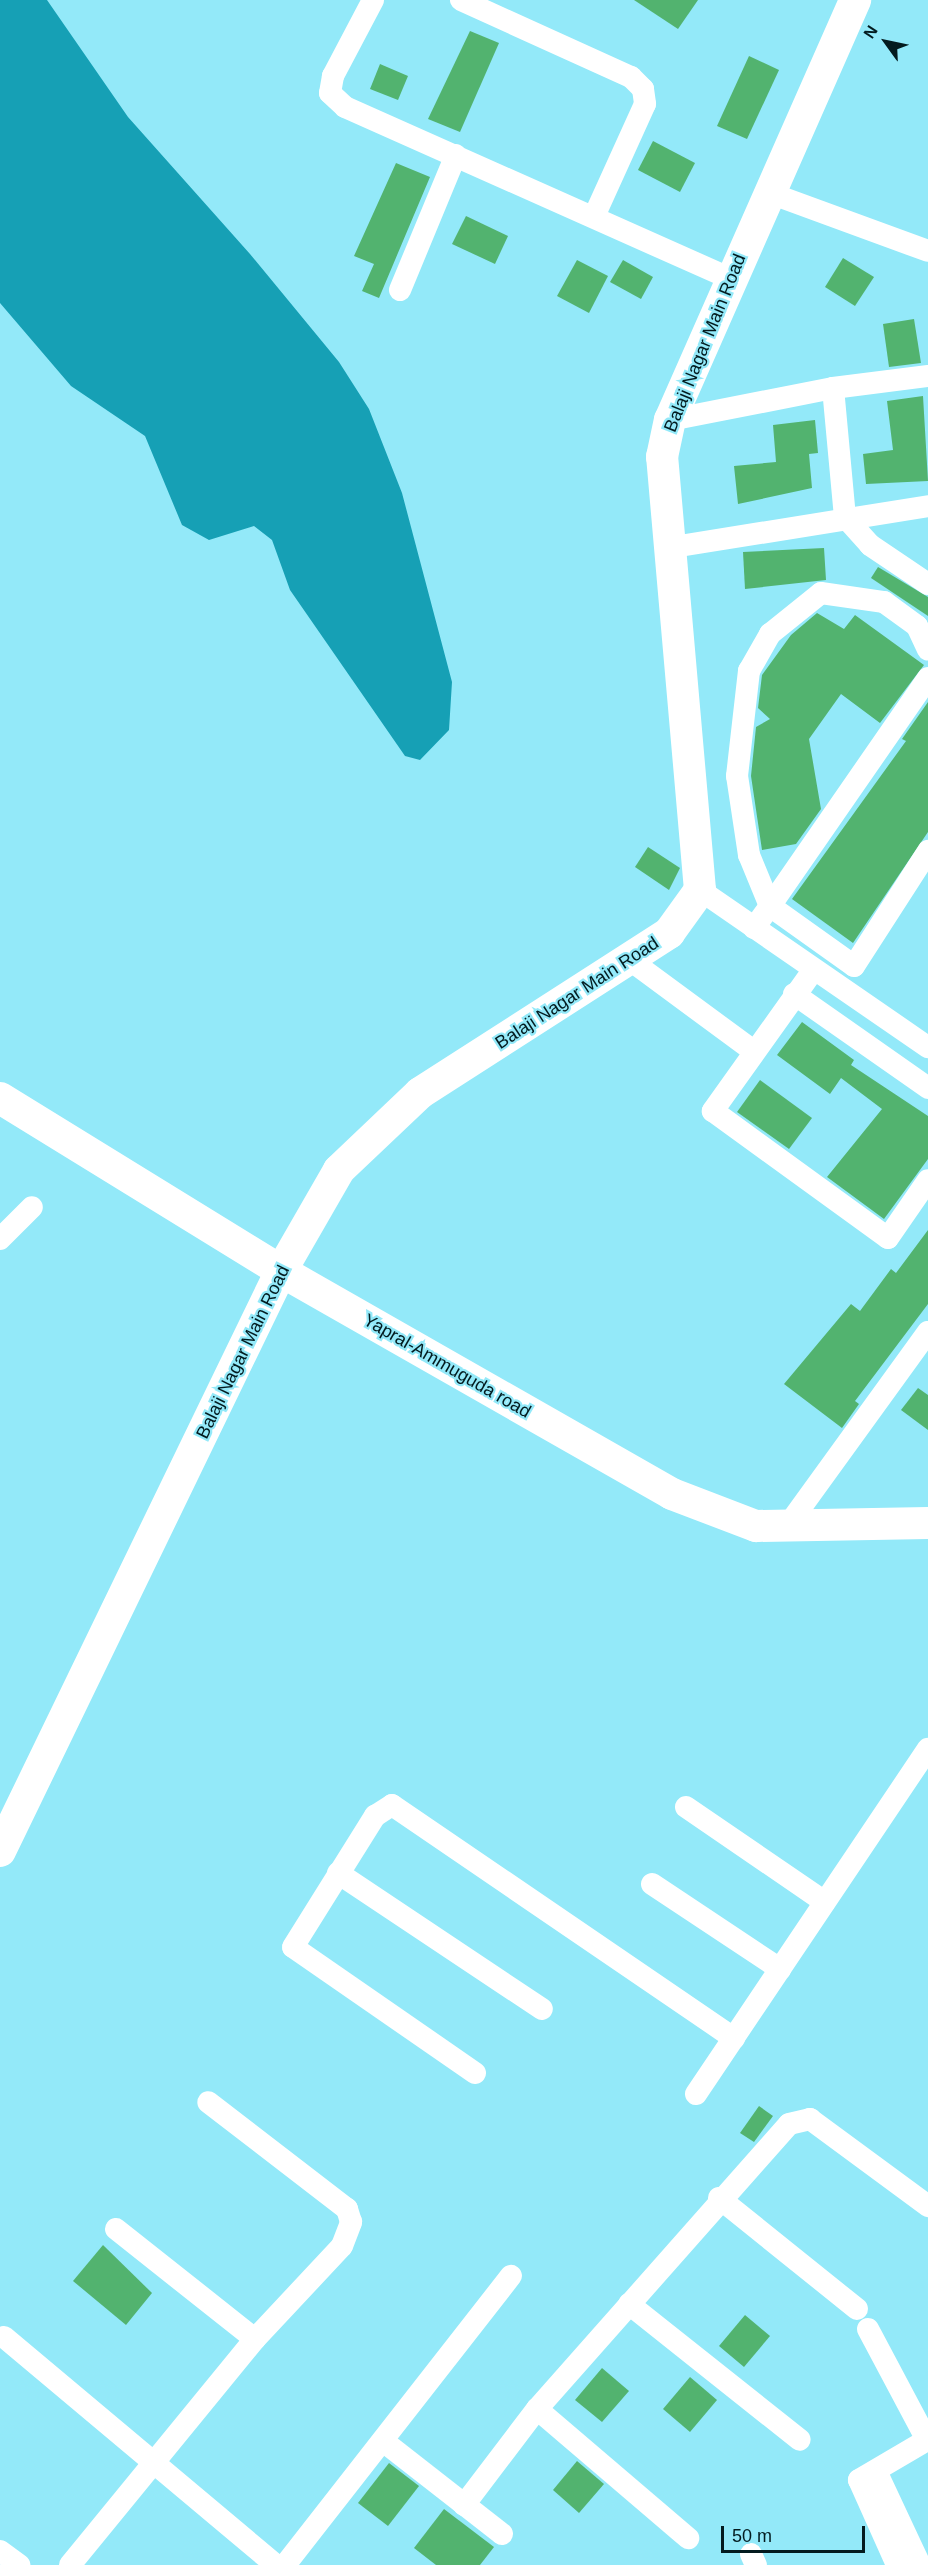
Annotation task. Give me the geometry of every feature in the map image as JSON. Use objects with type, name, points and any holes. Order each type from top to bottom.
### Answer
[{"type":"street","points":[[373,0],[333,76],[330,93],[345,107],[595,214],[731,279]]},
{"type":"street","points":[[461,0],[631,77],[643,89],[645,104],[595,214]]},
{"type":"street","name":"Balaji Nagar Main Road","points":[[0,1851],[281,1271],[339,1170],[420,1093],[669,933],[700,890],[667,548],[662,457],[670,420],[767,192],[855,0]]},
{"type":"street","points":[[400,290],[456,155]]},
{"type":"street","points":[[767,192],[928,251]]},
{"type":"street","points":[[670,420],[834,388],[928,376]]},
{"type":"street","points":[[834,388],[845,517],[870,545],[928,584]]},
{"type":"street","points":[[667,548],[845,517],[928,506]]},
{"type":"street","points":[[928,650],[917,626],[884,602],[821,593],[770,634],[749,671],[737,776],[749,855],[770,906],[854,966],[928,851]]},
{"type":"street","points":[[754,928],[928,678]]},
{"type":"street","points":[[700,890],[812,972],[928,1047]]},
{"type":"street","points":[[630,960],[752,1050]]},
{"type":"street","points":[[812,972],[752,1050],[713,1111],[888,1238],[928,1180]]},
{"type":"street","points":[[794,994],[928,1088]]},
{"type":"street","name":"Yapral-Ammuguda road","points":[[0,1098],[281,1271],[672,1494],[756,1527],[928,1523]]},
{"type":"street","points":[[0,1239],[32,1207]]},
{"type":"street","points":[[786,1528],[928,1332]]},
{"type":"street","points":[[696,2094],[928,1749]]},
{"type":"street","points":[[475,2073],[296,1952],[294,1941],[375,1816],[398,1806],[734,2038]]},
{"type":"street","points":[[686,1807],[825,1902]]},
{"type":"street","points":[[338,1873],[542,2009]]},
{"type":"street","points":[[652,1884],[780,1969]]},
{"type":"street","points":[[70,2565],[150,2462],[255,2339],[342,2246],[351,2222],[347,2209],[208,2102]]},
{"type":"street","points":[[465,2505],[537,2409],[719,2198],[799,2118],[810,2119],[928,2206]]},
{"type":"street","points":[[719,2198],[857,2309]]},
{"type":"street","points":[[116,2229],[255,2339]]},
{"type":"street","points":[[285,2565],[511,2276]]},
{"type":"street","points":[[629,2304],[800,2440]]},
{"type":"street","points":[[868,2329],[927,2440],[859,2480],[897,2565]]},
{"type":"street","points":[[4,2337],[150,2462],[276,2565]]},
{"type":"street","points":[[537,2409],[688,2538]]},
{"type":"street","points":[[383,2441],[502,2534]]},
{"type":"street","points":[[876,2471],[920,2565]]},
{"type":"street","points":[[0,2551],[19,2565]]},
{"type":"water","points":[[0,0],[47,0],[128,117],[250,254],[339,362],[369,409],[402,493],[452,682],[449,730],[420,760],[405,756],[290,590],[272,540],[254,526],[209,540],[182,525],[145,436],[71,386],[0,303]]},
{"type":"building","points":[[634,0],[698,0],[678,29]]},
{"type":"building","points":[[470,31],[499,43],[460,132],[428,119]]},
{"type":"building","points":[[749,56],[779,70],[747,139],[717,126]]},
{"type":"building","points":[[380,64],[408,76],[398,100],[370,89]]},
{"type":"building","points":[[653,141],[695,163],[680,192],[638,170]]},
{"type":"building","points":[[396,163],[430,177],[379,298],[362,291],[374,264],[354,256]]},
{"type":"building","points":[[466,216],[508,236],[495,264],[452,244]]},
{"type":"building","points":[[843,258],[874,277],[855,306],[825,287]]},
{"type":"building","points":[[577,260],[608,276],[589,313],[557,296]]},
{"type":"building","points":[[623,260],[653,277],[641,299],[610,282]]},
{"type":"building","points":[[914,319],[921,363],[889,367],[883,324]]},
{"type":"building","points":[[923,396],[928,481],[866,484],[863,454],[893,450],[887,401]]},
{"type":"building","points":[[815,420],[818,453],[809,454],[812,488],[738,504],[734,466],[776,462],[773,425]]},
{"type":"building","points":[[824,548],[826,580],[745,589],[743,552]]},
{"type":"building","points":[[878,567],[928,597],[928,616],[871,578]]},
{"type":"building","points":[[817,613],[844,629],[855,615],[924,665],[880,723],[841,694],[809,739],[821,809],[796,844],[762,850],[751,776],[756,727],[770,719],[758,708],[762,675],[791,635]]},
{"type":"building","points":[[928,702],[928,832],[853,943],[792,899],[906,741],[902,739]]},
{"type":"building","points":[[648,847],[680,868],[669,890],[635,867]]},
{"type":"building","points":[[802,1022],[854,1060],[851,1065],[928,1116],[928,1159],[884,1219],[827,1177],[882,1109],[841,1078],[830,1094],[777,1055]]},
{"type":"building","points":[[760,1080],[812,1118],[789,1149],[737,1112]]},
{"type":"building","points":[[928,1230],[928,1304],[855,1401],[859,1404],[842,1428],[784,1384],[851,1304],[860,1311],[891,1269],[896,1273]]},
{"type":"building","points":[[918,1388],[928,1395],[928,1430],[901,1410]]},
{"type":"building","points":[[759,2106],[773,2116],[754,2142],[740,2133]]},
{"type":"building","points":[[103,2245],[152,2293],[126,2325],[73,2281]]},
{"type":"building","points":[[745,2315],[770,2336],[744,2367],[719,2346]]},
{"type":"building","points":[[602,2368],[629,2391],[602,2422],[575,2400]]},
{"type":"building","points":[[690,2377],[717,2400],[690,2432],[663,2409]]},
{"type":"building","points":[[577,2461],[604,2484],[579,2513],[553,2490]]},
{"type":"building","points":[[389,2463],[419,2486],[388,2526],[358,2503]]},
{"type":"building","points":[[444,2509],[494,2547],[480,2565],[436,2565],[414,2548]]}]
